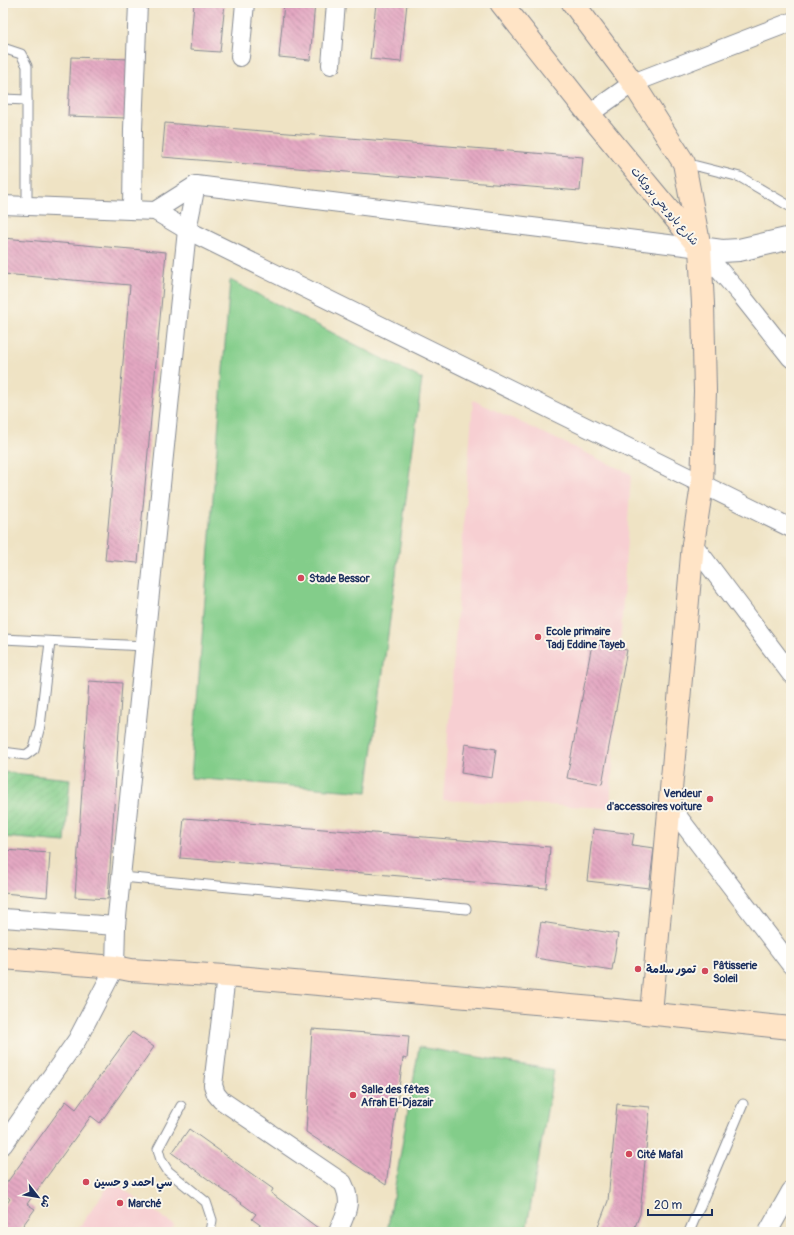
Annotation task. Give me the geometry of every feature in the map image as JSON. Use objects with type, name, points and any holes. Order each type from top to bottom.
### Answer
[{"type":"main road","name":"شارع بارو يحي برويكات","points":[[501,3],[589,114],[700,248]]},
{"type":"main road","name":"شارع بارو يحي برويكات","points":[[573,3],[633,83],[684,163],[700,248]]},
{"type":"main road","points":[[651,1013],[693,544],[702,485],[705,391],[700,248]]},
{"type":"main road","points":[[3,958],[130,970],[226,976],[651,1013],[791,1028]]},
{"type":"street","points":[[132,210],[133,129],[138,3]]},
{"type":"street","points":[[240,57],[245,3]]},
{"type":"street","points":[[331,65],[336,3]]},
{"type":"street","points":[[589,114],[633,83],[791,22]]},
{"type":"street","points":[[155,211],[196,185],[722,251],[738,250],[791,238]]},
{"type":"street","points":[[3,1145],[77,1040],[115,968],[116,926],[187,230],[196,185]]},
{"type":"street","points":[[3,205],[155,211],[187,230],[791,528]]},
{"type":"street","points":[[700,248],[741,295],[791,358]]},
{"type":"street","points":[[693,544],[791,674]]},
{"type":"street","points":[[670,806],[791,965]]},
{"type":"street","points":[[3,918],[116,926]]},
{"type":"street","points":[[226,976],[213,1085],[216,1094],[221,1100],[343,1183],[348,1193],[349,1203],[338,1232]]},
{"type":"street","points":[[768,1232],[791,1191]]},
{"type":"lane","points":[[3,48],[21,54],[27,66],[27,206]]},
{"type":"lane","points":[[3,99],[27,100]]},
{"type":"lane","points":[[684,163],[740,177],[791,207]]},
{"type":"lane","points":[[3,639],[145,646]]},
{"type":"lane","points":[[3,752],[26,755],[34,749],[40,726],[50,642]]},
{"type":"lane","points":[[122,877],[466,909]]},
{"type":"lane","points":[[689,1232],[743,1104]]},
{"type":"lane","points":[[181,1106],[158,1149],[161,1160],[168,1171],[206,1202],[212,1220],[210,1232]]},
{"type":"shaded area","name":"Ecole primaire Tadj Eddine Tayeb","points":[[473,400],[631,474],[610,808],[443,800]]},
{"type":"shaded area","name":"Marché","points":[[112,1181],[174,1225],[170,1232],[76,1232]]},
{"type":"green space","name":"Stade Bessor","points":[[230,280],[422,379],[367,792],[191,778]]},
{"type":"green space","points":[[3,772],[70,779],[65,842],[3,837]]},
{"type":"green space","points":[[419,1047],[554,1070],[526,1232],[387,1232]]},
{"type":"building","points":[[194,3],[225,3],[220,52],[190,50]]},
{"type":"building","points":[[284,3],[315,3],[310,60],[279,57]]},
{"type":"building","points":[[376,3],[407,3],[401,62],[370,59]]},
{"type":"building","points":[[71,57],[129,59],[126,118],[68,116]]},
{"type":"building","points":[[165,123],[583,157],[580,191],[162,157]]},
{"type":"building","points":[[3,238],[166,252],[138,563],[105,560],[130,285],[3,274]]},
{"type":"building","points":[[592,644],[627,650],[602,784],[567,778]]},
{"type":"building","points":[[89,681],[122,683],[108,899],[75,897]]},
{"type":"building","points":[[465,744],[496,749],[492,778],[461,773]]},
{"type":"building","points":[[184,818],[550,847],[547,888],[180,858]]},
{"type":"building","points":[[593,829],[634,834],[632,845],[654,848],[649,888],[587,881]]},
{"type":"building","points":[[3,850],[50,853],[47,897],[3,893]]},
{"type":"building","points":[[541,922],[618,934],[612,970],[535,958]]},
{"type":"building","name":"Salle des fêtes Afrah El-Djazair","points":[[312,1029],[409,1036],[407,1059],[403,1058],[386,1185],[306,1132]]},
{"type":"building","points":[[132,1032],[154,1047],[100,1123],[91,1116],[27,1204],[35,1209],[18,1232],[3,1232],[3,1209],[10,1199],[3,1193],[3,1188],[66,1101],[76,1109]]},
{"type":"building","name":"Cité Mafal","points":[[617,1104],[650,1107],[640,1214],[633,1232],[596,1232],[608,1201]]},
{"type":"building","points":[[189,1129],[273,1189],[271,1193],[322,1231],[270,1232],[252,1219],[256,1214],[172,1153]]},
{"type":"place","name":"Stade Bessor","points":[[301,578]]},
{"type":"place","name":"Ecole primaire Tadj Eddine Tayeb","points":[[538,637]]},
{"type":"place","name":"Vendeur d'accessoires voiture","points":[[710,799]]},
{"type":"place","name":"تمور سلامة","points":[[638,969]]},
{"type":"place","name":"Pâtisserie Soleil","points":[[705,971]]},
{"type":"place","name":"Salle des fêtes Afrah El-Djazair","points":[[353,1095]]},
{"type":"place","name":"Cité Mafal","points":[[629,1154]]},
{"type":"place","name":"سي احمد و حسين","points":[[86,1182]]},
{"type":"place","name":"Marché","points":[[120,1203]]}]
